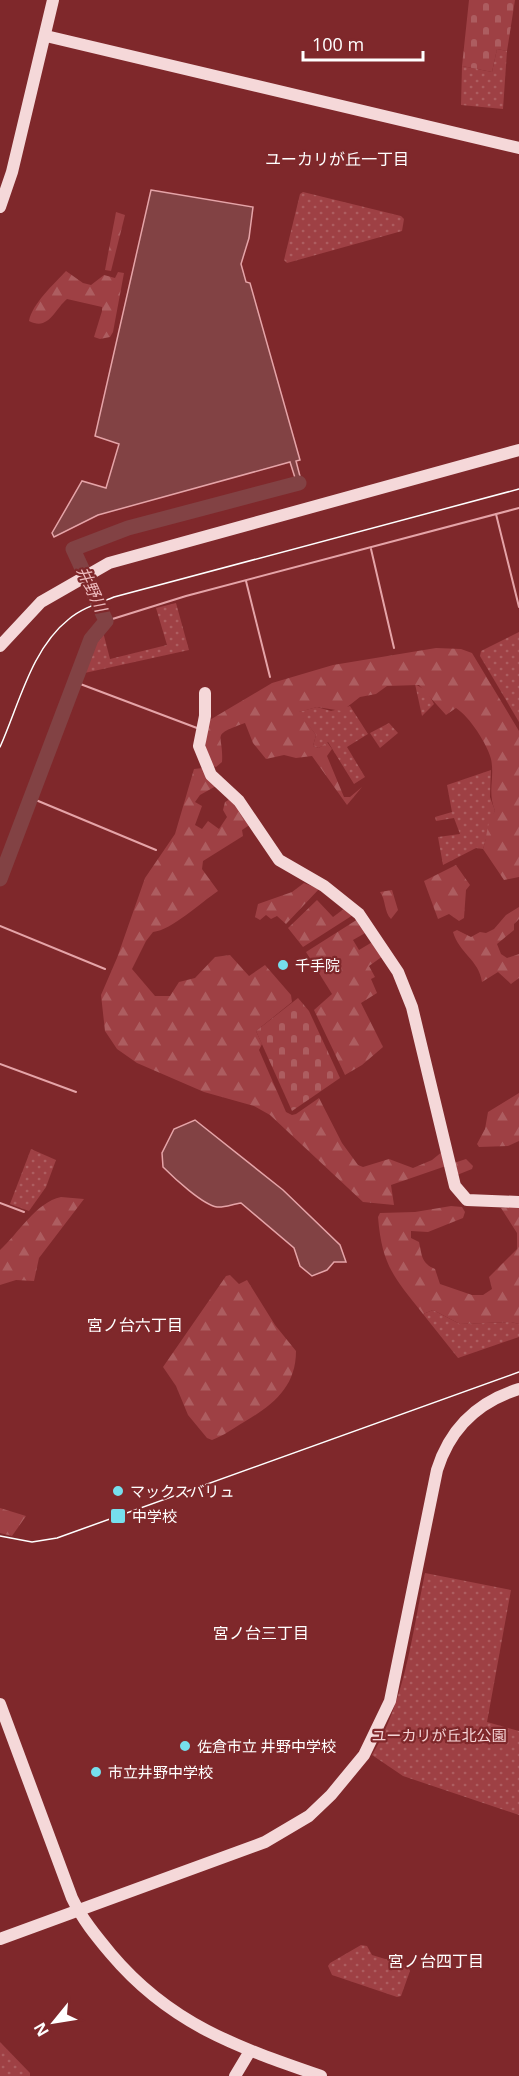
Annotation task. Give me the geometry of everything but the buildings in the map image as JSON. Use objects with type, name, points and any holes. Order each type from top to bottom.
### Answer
[{"type":"street","points":[[0,207],[12,171],[53,0]]},
{"type":"street","points":[[46,36],[474,135],[519,148]]},
{"type":"street","points":[[0,646],[41,602],[109,563],[519,450]]},
{"type":"street","points":[[205,693],[205,716],[199,746],[211,775],[239,801],[279,860],[324,886],[359,914],[398,972],[412,1007],[455,1186],[467,1200],[519,1202]]},
{"type":"street","points":[[0,1939],[265,1842],[309,1816],[343,1782],[364,1755],[390,1701],[442,1454],[453,1432],[468,1416],[497,1396],[519,1389]]},
{"type":"street","points":[[0,1704],[78,1910],[114,1958],[156,1999],[184,2020],[250,2050],[321,2076]]},
{"type":"street","points":[[235,2076],[250,2050]]},
{"type":"green space","points":[[469,0],[515,0],[507,51],[497,49],[492,72],[462,66]]},
{"type":"green space","points":[[497,49],[507,51],[503,109],[461,105],[462,66],[492,72]]},
{"type":"green space","points":[[303,192],[401,216],[404,219],[402,231],[287,263],[284,260],[300,194]]},
{"type":"green space","points":[[116,212],[125,215],[111,271],[105,270]]},
{"type":"green space","points":[[66,271],[83,283],[91,285],[104,275],[115,278],[118,272],[124,273],[113,332],[110,337],[100,339],[94,337],[102,307],[67,299],[46,321],[36,323],[29,321],[39,301]]},
{"type":"green space","points":[[176,603],[189,650],[80,674],[93,640],[102,628],[110,659],[167,645],[156,608]]},
{"type":"green space","points":[[519,632],[519,722],[480,656],[481,651]]},
{"type":"green space","points":[[436,648],[461,649],[472,653],[519,731],[519,877],[504,880],[483,849],[489,824],[495,811],[492,797],[492,766],[486,746],[461,712],[456,708],[446,715],[419,685],[387,686],[376,694],[360,697],[342,711],[317,707],[299,712],[316,735],[313,746],[319,748],[327,742],[332,749],[327,756],[344,797],[350,797],[362,787],[347,805],[312,756],[296,758],[284,755],[266,759],[253,743],[245,723],[222,733],[222,762],[216,767],[209,765],[205,749],[208,721],[272,683],[333,665]]},
{"type":"green space","points":[[415,684],[427,691],[434,704],[422,716]]},
{"type":"green space","points":[[350,706],[368,734],[347,747],[365,777],[354,784],[328,742],[319,748],[313,746],[316,735],[298,712],[317,707],[331,711]]},
{"type":"green space","points":[[389,723],[398,733],[380,748],[370,733]]},
{"type":"green space","points":[[203,768],[216,786],[200,795],[195,802],[202,806],[195,825],[202,829],[208,821],[219,829],[227,817],[223,810],[225,802],[230,799],[251,824],[242,830],[243,836],[203,861],[202,869],[218,891],[177,921],[153,932],[132,969],[155,996],[170,996],[179,982],[195,978],[215,957],[230,955],[249,976],[265,965],[291,995],[292,1002],[256,1031],[262,1044],[259,1050],[286,1112],[296,1114],[319,1098],[342,1143],[358,1165],[363,1167],[389,1159],[413,1168],[432,1160],[443,1151],[446,1166],[391,1185],[394,1205],[363,1202],[270,1115],[254,1106],[204,1092],[137,1063],[117,1049],[105,1031],[101,995],[117,958],[145,878],[175,834],[194,769]]},
{"type":"green space","points":[[491,770],[490,797],[495,811],[483,849],[476,848],[443,865],[438,837],[460,834],[454,818],[436,821],[435,817],[452,812],[447,785]]},
{"type":"green space","points":[[456,865],[470,885],[466,890],[464,918],[459,921],[449,914],[438,919],[424,881]]},
{"type":"green space","points":[[304,883],[319,889],[286,924],[277,916],[271,919],[266,915],[260,920],[255,917],[258,904],[292,892]]},
{"type":"green space","points":[[392,890],[398,910],[391,919],[380,892]]},
{"type":"green space","points":[[317,900],[333,917],[345,908],[353,915],[303,947],[288,928]]},
{"type":"green space","points":[[519,907],[519,919],[514,924],[514,930],[497,944],[501,954],[507,958],[519,954],[519,978],[511,984],[498,972],[482,982],[477,968],[460,946],[453,932],[457,930],[471,937],[480,932],[486,933],[494,929],[506,915]]},
{"type":"green space","points":[[358,919],[367,932],[353,940],[359,950],[374,941],[383,956],[369,966],[375,977],[371,979],[377,993],[361,1003],[383,1047],[362,1065],[345,1075],[314,1010],[332,994],[306,952]]},
{"type":"green space","points":[[298,998],[309,1011],[340,1078],[292,1111],[256,1031]]},
{"type":"green space","points":[[519,1093],[519,1141],[508,1146],[479,1147],[477,1144],[485,1129],[488,1112]]},
{"type":"green space","points":[[31,1149],[56,1160],[46,1187],[29,1211],[10,1204]]},
{"type":"green space","points":[[466,1159],[473,1166],[472,1169],[457,1175],[454,1163]]},
{"type":"green space","points":[[61,1197],[84,1199],[39,1258],[34,1281],[16,1280],[0,1285],[0,1250],[43,1205]]},
{"type":"green space","points":[[451,1206],[462,1207],[465,1212],[463,1218],[428,1232],[411,1231],[411,1238],[419,1242],[423,1258],[435,1269],[440,1284],[472,1295],[483,1295],[492,1289],[489,1277],[517,1249],[517,1233],[501,1208],[519,1206],[519,1324],[511,1322],[460,1324],[433,1310],[423,1314],[391,1270],[380,1234],[378,1217],[380,1213],[415,1212]]},
{"type":"green space","points":[[230,1275],[239,1284],[247,1280],[275,1325],[296,1351],[295,1364],[287,1385],[273,1402],[255,1416],[212,1440],[207,1438],[188,1415],[176,1386],[163,1367],[226,1276]]},
{"type":"green space","points":[[433,1310],[460,1324],[511,1322],[519,1324],[519,1337],[458,1358],[423,1314]]},
{"type":"green space","points":[[0,1508],[26,1516],[12,1536],[0,1533]]},
{"type":"green space","name":"ユーカリが丘北公園","points":[[425,1573],[511,1590],[487,1722],[519,1731],[519,1815],[403,1776],[372,1755],[400,1690]]},
{"type":"green space","points":[[361,1945],[367,1946],[372,1955],[408,1966],[410,1971],[401,1996],[397,1997],[332,1975],[328,1966],[330,1963]]},
{"type":"green space","points":[[0,2042],[30,2073],[30,2076],[0,2076]]},
{"type":"shaded area","points":[[151,190],[253,207],[249,238],[241,264],[246,282],[250,283],[300,460],[296,461],[301,480],[296,481],[290,462],[98,515],[54,537],[52,533],[82,481],[106,488],[119,444],[95,436]]},
{"type":"shaded area","points":[[195,1120],[283,1190],[340,1245],[346,1262],[334,1262],[327,1270],[312,1276],[300,1266],[294,1248],[241,1203],[220,1207],[211,1205],[168,1172],[163,1167],[162,1153],[174,1129]]},
{"type":"waterway","name":"井野川","points":[[0,879],[91,639],[106,621],[73,549],[128,528],[299,483]]},
{"type":"waterway","points":[[106,621],[186,596],[519,508]]},
{"type":"waterway","points":[[496,514],[519,607]]},
{"type":"waterway","points":[[371,549],[394,648]]},
{"type":"waterway","points":[[246,581],[270,677]]},
{"type":"waterway","points":[[75,682],[197,728]]},
{"type":"waterway","points":[[31,798],[156,850]]},
{"type":"waterway","points":[[0,926],[105,969]]},
{"type":"waterway","points":[[0,1064],[76,1092]]},
{"type":"waterway","points":[[0,1203],[24,1212]]},
{"type":"tram line","points":[[0,747],[35,662],[56,631],[74,615],[85,609],[114,597],[519,489]]},
{"type":"tram line","points":[[0,1536],[32,1542],[57,1538],[519,1372]]},
{"type":"place","name":"千手院","points":[[283,965]]},
{"type":"place","name":"マックスバリュ","points":[[118,1491]]},
{"type":"place","name":"中学校","points":[[118,1516]]},
{"type":"place","name":"佐倉市立 井野中学校","points":[[185,1746]]},
{"type":"place","name":"市立井野中学校","points":[[96,1772]]},
{"type":"district","name":"ユーカリが丘一丁目","points":[[337,159]]},
{"type":"district","name":"宮ノ台六丁目","points":[[135,1325]]},
{"type":"district","name":"宮ノ台三丁目","points":[[261,1633]]},
{"type":"district","name":"宮ノ台四丁目","points":[[436,1961]]}]
